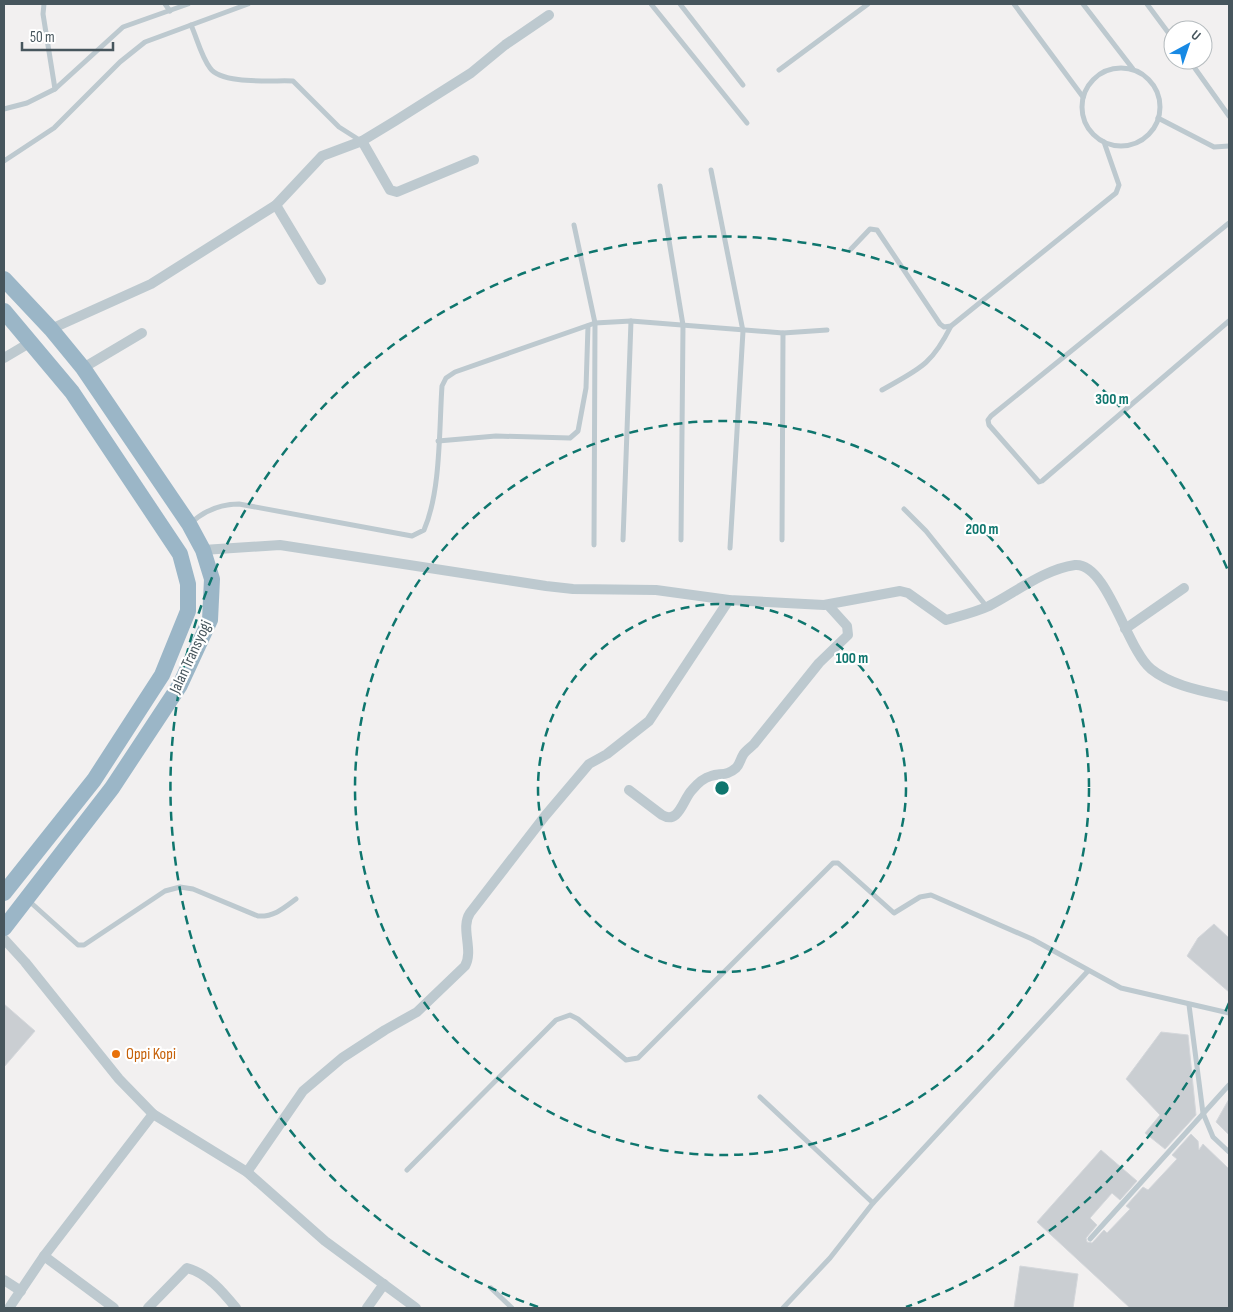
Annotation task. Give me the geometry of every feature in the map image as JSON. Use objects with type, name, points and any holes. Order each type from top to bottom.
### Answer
[{"type":"highway","name":"Jalan Transyogi","points":[[4,279],[83,368],[189,524],[203,550],[212,579],[210,620],[180,685],[112,788],[28,900],[4,928]]},
{"type":"highway","name":"Jalan Transyogi","points":[[4,311],[72,392],[180,554],[188,584],[188,611],[162,675],[100,772],[4,894]]},
{"type":"street","points":[[51,330],[151,284],[276,205],[322,156],[362,141],[471,73],[505,45],[549,15]]},
{"type":"street","points":[[362,141],[393,192],[404,190],[474,160]]},
{"type":"street","points":[[276,205],[321,280]]},
{"type":"street","points":[[83,368],[142,333]]},
{"type":"street","points":[[4,358],[31,342]]},
{"type":"street","points":[[203,550],[280,545],[546,586],[671,591],[729,600],[828,605],[891,591],[908,593],[943,619],[987,607],[1060,568],[1084,566],[1093,571],[1102,582],[1142,660],[1164,678],[1194,689],[1229,697]]},
{"type":"street","points":[[1125,629],[1184,588]]},
{"type":"street","points":[[247,1172],[303,1091],[342,1058],[417,1012],[465,966],[469,956],[467,920],[470,913],[544,816],[589,764],[607,754],[649,721],[729,600]]},
{"type":"street","points":[[629,790],[662,815],[667,818],[673,817],[682,807],[691,791],[700,782],[708,777],[729,774],[734,770],[743,754],[754,744],[819,663],[848,635],[847,626],[828,605]]},
{"type":"street","points":[[4,939],[25,962],[119,1079],[152,1114],[247,1172],[325,1241],[416,1308]]},
{"type":"street","points":[[9,1308],[44,1256],[152,1114]]},
{"type":"street","points":[[44,1256],[114,1308]]},
{"type":"street","points":[[148,1308],[187,1268],[196,1270],[223,1293],[236,1308]]},
{"type":"street","points":[[4,1280],[21,1291]]},
{"type":"street","points":[[367,1308],[384,1284]]},
{"type":"lane","points":[[44,4],[43,14],[55,89]]},
{"type":"lane","points":[[165,4],[170,11]]},
{"type":"lane","points":[[4,109],[27,103],[55,89],[123,27],[188,4]]},
{"type":"lane","points":[[4,161],[54,128],[120,62],[145,42],[248,4]]},
{"type":"lane","points":[[651,4],[747,123]]},
{"type":"lane","points":[[680,4],[743,85]]},
{"type":"lane","points":[[779,70],[868,4]]},
{"type":"lane","points":[[1014,4],[1082,97]]},
{"type":"lane","points":[[1083,4],[1133,69],[1152,84],[1158,94],[1160,106],[1158,118],[1152,130],[1143,139],[1131,145],[1117,146],[1104,142],[1093,135],[1085,124],[1081,110],[1082,97],[1088,85],[1096,76],[1107,70],[1120,67],[1133,69]]},
{"type":"lane","points":[[1147,4],[1163,26]]},
{"type":"lane","points":[[191,25],[210,69],[219,75],[234,79],[293,81],[340,127],[362,141]]},
{"type":"lane","points":[[1196,70],[1229,116]]},
{"type":"lane","points":[[1158,118],[1214,147],[1229,146]]},
{"type":"lane","points":[[882,390],[926,365],[936,354],[951,326],[1116,192],[1119,185],[1104,142]]},
{"type":"lane","points":[[710,170],[743,331],[730,548]]},
{"type":"lane","points":[[660,186],[682,325],[681,540]]},
{"type":"lane","points":[[1229,223],[991,416],[988,420],[989,425],[1039,482],[1042,481],[1229,321]]},
{"type":"lane","points":[[574,225],[595,323],[594,545]]},
{"type":"lane","points":[[851,249],[870,229],[877,230],[940,324],[944,327],[951,326]]},
{"type":"lane","points":[[623,540],[631,321]]},
{"type":"lane","points":[[189,524],[211,509],[226,504],[239,504],[412,536],[424,530],[430,517],[442,386],[450,375],[595,323],[631,321],[784,333],[827,330]]},
{"type":"lane","points":[[438,441],[496,436],[570,438],[573,436],[578,431],[586,388],[588,326]]},
{"type":"lane","points":[[782,540],[784,333]]},
{"type":"lane","points":[[904,509],[932,538],[987,607]]},
{"type":"lane","points":[[407,1170],[556,1020],[570,1015],[578,1018],[626,1060],[638,1058],[833,863],[838,863],[894,913],[920,897],[931,894],[1032,939],[1122,988],[1189,1005],[1229,1012]]},
{"type":"lane","points":[[28,900],[78,945],[84,945],[165,891],[180,887],[193,888],[258,916],[267,916],[279,912],[296,899]]},
{"type":"lane","points":[[783,1308],[830,1258],[873,1203],[1088,971]]},
{"type":"lane","points":[[1189,1005],[1203,1113],[1212,1137],[1229,1152]]},
{"type":"lane","points":[[1090,1239],[1229,1085]]},
{"type":"lane","points":[[760,1097],[873,1203]]},
{"type":"lane","points":[[491,1288],[512,1308]]},
{"type":"building","points":[[1214,924],[1229,938],[1229,992],[1187,956],[1198,938]]},
{"type":"building","points":[[4,1004],[35,1031],[4,1067]]},
{"type":"building","points":[[1161,1032],[1188,1035],[1196,1115],[1165,1149],[1145,1133],[1160,1115],[1126,1079]]},
{"type":"building","points":[[1229,1099],[1229,1135],[1216,1122]]},
{"type":"building","points":[[1191,1134],[1198,1141],[1199,1150],[1203,1144],[1229,1169],[1229,1308],[1130,1308],[1037,1222],[1101,1150],[1137,1181],[1120,1200],[1112,1193],[1090,1218],[1097,1225],[1086,1238],[1087,1242],[1092,1243],[1104,1230],[1107,1233],[1130,1209],[1126,1206],[1143,1187],[1148,1190],[1177,1159],[1172,1155]]},
{"type":"building","points":[[1020,1266],[1078,1274],[1073,1308],[1014,1308]]},
{"type":"place","name":"Oppi Kopi","points":[[116,1054]]}]
